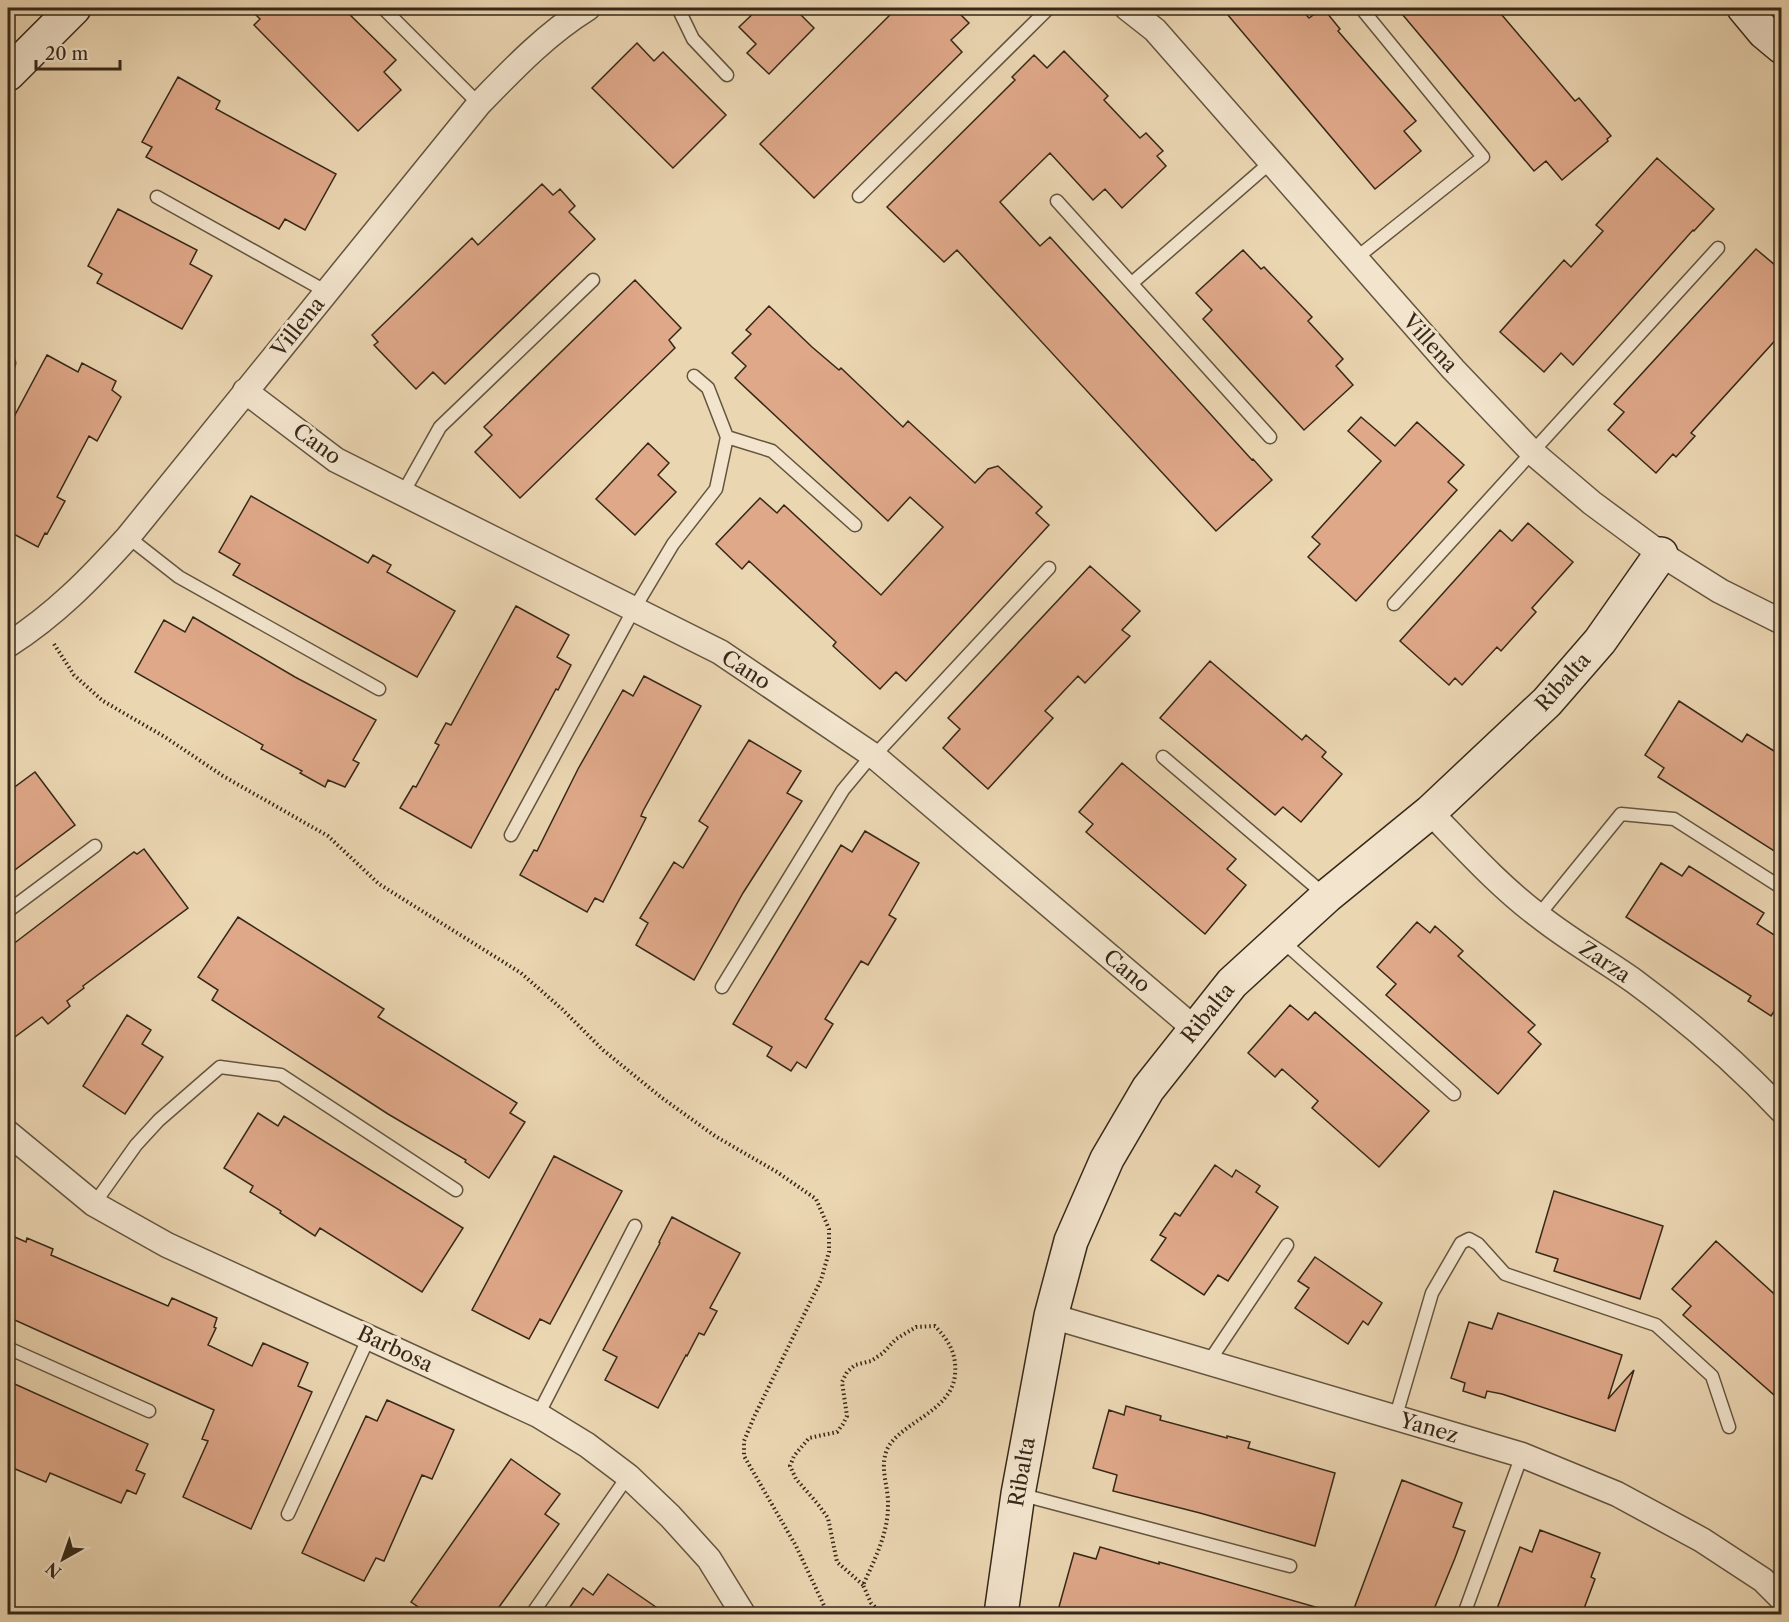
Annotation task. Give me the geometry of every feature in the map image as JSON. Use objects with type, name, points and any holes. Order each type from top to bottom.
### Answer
[{"type":"street","points":[[8,74],[74,8]]},
{"type":"street","name":"Villena","points":[[8,645],[42,621],[87,582],[128,537],[479,104],[526,56],[573,17],[588,8]]},
{"type":"street","name":"Villena","points":[[1127,8],[1155,30],[1453,369],[1532,452],[1592,503],[1661,554],[1720,591],[1782,622]]},
{"type":"street","points":[[1744,8],[1764,32],[1782,47]]},
{"type":"street","name":"Cano","points":[[245,391],[336,460],[720,652],[873,756],[1195,1029]]},
{"type":"street","name":"Ribalta","points":[[1001,1614],[1018,1494],[1051,1316],[1071,1241],[1107,1158],[1148,1089],[1232,983],[1327,896],[1430,812],[1547,702],[1600,641],[1661,554]]},
{"type":"street","name":"Zarza","points":[[1430,812],[1479,862],[1538,916],[1634,981],[1684,1019],[1755,1083],[1782,1111]]},
{"type":"street","name":"Barbosa","points":[[9,1138],[94,1204],[167,1245],[538,1416],[587,1445],[628,1476],[670,1516],[709,1559],[743,1614]]},
{"type":"street","name":"Yanez","points":[[1051,1316],[1522,1455],[1617,1494],[1702,1540],[1763,1580],[1782,1599]]},
{"type":"lane","points":[[383,8],[479,104]]},
{"type":"lane","points":[[678,8],[693,39],[728,75]]},
{"type":"lane","points":[[859,196],[1049,8]]},
{"type":"lane","points":[[1355,259],[1483,157],[1362,8]]},
{"type":"lane","points":[[1132,283],[1270,162]]},
{"type":"lane","points":[[157,197],[327,292]]},
{"type":"lane","points":[[1057,201],[1270,437]]},
{"type":"lane","points":[[1394,604],[1718,248]]},
{"type":"lane","points":[[403,493],[441,427],[593,280]]},
{"type":"lane","points":[[511,835],[634,609],[673,544],[716,489],[727,437],[708,388],[694,376]]},
{"type":"lane","points":[[727,437],[772,451],[855,525]]},
{"type":"lane","points":[[128,537],[179,577],[379,689]]},
{"type":"lane","points":[[722,987],[843,790],[1049,568]]},
{"type":"lane","points":[[1163,757],[1327,896]]},
{"type":"lane","points":[[1538,916],[1621,814],[1674,819],[1782,888]]},
{"type":"lane","points":[[8,911],[95,846]]},
{"type":"lane","points":[[1280,938],[1454,1094]]},
{"type":"lane","points":[[94,1204],[136,1144],[159,1120],[220,1067],[281,1075],[456,1190]]},
{"type":"lane","points":[[538,1416],[635,1226]]},
{"type":"lane","points":[[1395,1419],[1432,1293],[1461,1243],[1469,1239],[1478,1244],[1505,1274],[1656,1325],[1712,1376],[1729,1427]]},
{"type":"lane","points":[[1208,1363],[1287,1245]]},
{"type":"lane","points":[[288,1514],[369,1337]]},
{"type":"lane","points":[[8,1348],[149,1411]]},
{"type":"lane","points":[[1464,1614],[1522,1455]]},
{"type":"lane","points":[[532,1614],[628,1476]]},
{"type":"lane","points":[[1018,1494],[1290,1566]]},
{"type":"path","points":[[42,621],[57,650],[74,675],[103,701],[223,776],[328,836],[379,884],[521,973],[562,1009],[603,1050],[662,1098],[715,1136],[777,1172],[816,1199],[829,1229],[829,1252],[821,1280],[754,1417],[744,1442],[744,1456],[796,1546],[828,1614]]},
{"type":"path","points":[[862,1585],[876,1557],[884,1529],[888,1506],[884,1476],[885,1455],[891,1442],[940,1405],[954,1380],[956,1363],[949,1341],[935,1326],[916,1328],[896,1339],[883,1353],[871,1361],[855,1365],[847,1372],[842,1382],[847,1416],[843,1424],[837,1432],[809,1438],[794,1456],[790,1466],[796,1479],[828,1518],[837,1562],[862,1585],[871,1604],[882,1614]]},
{"type":"building","points":[[249,8],[343,8],[396,60],[384,72],[401,90],[358,131],[254,25],[260,19]]},
{"type":"building","points":[[759,8],[794,8],[814,28],[769,74],[747,53],[756,44],[739,27]]},
{"type":"building","points":[[897,8],[954,8],[969,23],[951,40],[962,52],[814,198],[760,144]]},
{"type":"building","points":[[1222,8],[1300,8],[1309,18],[1323,8],[1340,29],[1338,31],[1416,121],[1404,131],[1421,151],[1375,189]]},
{"type":"building","points":[[1397,8],[1496,8],[1575,101],[1579,98],[1611,136],[1607,139],[1608,141],[1562,180],[1546,161],[1534,171]]},
{"type":"building","points":[[637,43],[654,61],[663,52],[726,115],[673,168],[592,88]]},
{"type":"building","points":[[1064,51],[1108,96],[1104,100],[1140,138],[1146,133],[1163,151],[1157,156],[1166,166],[1122,208],[1105,189],[1093,200],[1050,153],[1000,202],[1040,246],[1050,237],[1272,480],[1216,531],[957,250],[944,262],[887,207],[1015,80],[1012,77],[1034,55],[1047,68]]},
{"type":"building","points":[[178,77],[220,101],[216,109],[336,174],[305,230],[285,219],[279,229],[146,157],[152,147],[142,142]]},
{"type":"building","points":[[1657,158],[1714,209],[1573,365],[1561,353],[1544,372],[1500,332],[1564,260],[1571,267],[1603,231],[1596,225]]},
{"type":"building","points":[[542,184],[553,195],[560,189],[575,206],[569,212],[595,239],[445,384],[433,372],[416,389],[374,345],[378,342],[372,335],[472,238],[478,245]]},
{"type":"building","points":[[118,209],[197,250],[190,264],[212,276],[182,329],[97,283],[102,274],[88,266]]},
{"type":"building","points":[[1756,249],[1782,271],[1782,333],[1691,433],[1695,436],[1676,457],[1673,454],[1656,473],[1608,430],[1624,412],[1614,404]]},
{"type":"building","points":[[1243,250],[1261,269],[1264,267],[1312,317],[1308,321],[1343,359],[1336,366],[1353,385],[1304,430],[1203,319],[1212,310],[1196,293]]},
{"type":"building","points":[[635,280],[681,328],[669,340],[675,348],[520,498],[475,452],[492,435],[484,427]]},
{"type":"building","points":[[769,306],[812,347],[839,370],[841,368],[903,427],[908,421],[975,483],[988,469],[998,466],[1042,507],[1036,513],[1049,525],[906,681],[896,672],[880,689],[833,646],[836,642],[749,561],[742,569],[716,544],[760,498],[777,513],[784,505],[881,595],[943,527],[910,497],[888,521],[735,378],[746,366],[732,353],[751,334],[746,330]]},
{"type":"building","points":[[47,355],[78,372],[82,363],[116,381],[112,390],[121,397],[97,441],[89,436],[57,497],[65,501],[38,547],[8,531],[8,428]]},
{"type":"building","points":[[1361,417],[1395,446],[1417,422],[1464,465],[1448,482],[1457,490],[1356,601],[1308,557],[1320,544],[1312,537],[1381,461],[1348,431]]},
{"type":"building","points":[[648,443],[669,463],[658,475],[676,492],[635,535],[596,499]]},
{"type":"building","points":[[251,496],[368,563],[373,555],[391,565],[387,572],[455,611],[417,677],[233,575],[240,564],[219,552]]},
{"type":"building","points":[[1528,523],[1573,562],[1532,608],[1536,612],[1501,651],[1497,647],[1462,685],[1455,678],[1449,685],[1400,641],[1500,530],[1512,541]]},
{"type":"building","points":[[1090,566],[1140,611],[1122,630],[1130,636],[1085,683],[1078,676],[1045,711],[1053,718],[988,789],[943,748],[960,729],[948,718]]},
{"type":"building","points":[[516,606],[569,635],[557,657],[571,665],[471,848],[400,808],[413,786],[416,787],[439,745],[435,743],[446,723],[451,725]]},
{"type":"building","points":[[193,617],[295,677],[376,720],[353,760],[359,763],[345,787],[328,780],[325,787],[300,773],[302,771],[261,749],[263,745],[135,672],[164,620],[185,632]]},
{"type":"building","points":[[1210,661],[1302,740],[1306,735],[1326,752],[1322,757],[1342,774],[1301,822],[1283,807],[1275,815],[1160,718]]},
{"type":"building","points":[[644,676],[701,706],[643,811],[641,816],[646,818],[603,902],[595,898],[587,912],[520,875],[534,850],[537,851],[578,769],[623,690],[633,696]]},
{"type":"building","points":[[1679,701],[1742,742],[1747,734],[1782,756],[1782,856],[1658,777],[1664,768],[1645,755]]},
{"type":"building","points":[[749,740],[801,771],[787,793],[802,801],[743,893],[694,980],[636,945],[648,923],[640,918],[674,862],[683,868],[708,827],[699,821]]},
{"type":"building","points":[[1122,763],[1236,859],[1227,869],[1246,885],[1205,934],[1086,832],[1093,824],[1079,812]]},
{"type":"building","points":[[35,772],[75,825],[8,875],[8,792]]},
{"type":"building","points":[[865,831],[919,863],[889,915],[896,919],[868,965],[861,961],[825,1019],[833,1024],[806,1068],[797,1062],[791,1071],[767,1056],[772,1047],[733,1024],[841,845],[852,852]]},
{"type":"building","points":[[144,849],[188,908],[83,986],[84,988],[67,1001],[70,1006],[48,1024],[42,1017],[8,1042],[8,948],[134,852],[137,854]]},
{"type":"building","points":[[1661,863],[1682,876],[1689,866],[1764,913],[1757,924],[1782,940],[1782,999],[1771,1016],[1748,1001],[1751,996],[1626,917]]},
{"type":"building","points":[[238,917],[384,1009],[378,1017],[517,1103],[510,1113],[525,1122],[489,1178],[465,1162],[466,1160],[388,1114],[212,1000],[218,990],[198,977]]},
{"type":"building","points":[[1417,922],[1430,933],[1435,926],[1463,951],[1458,956],[1535,1025],[1528,1032],[1541,1044],[1498,1094],[1386,995],[1396,984],[1377,967]]},
{"type":"building","points":[[1290,1005],[1308,1020],[1315,1012],[1429,1111],[1379,1167],[1312,1108],[1318,1101],[1282,1069],[1275,1077],[1248,1053]]},
{"type":"building","points":[[127,1015],[151,1030],[142,1044],[163,1057],[125,1114],[83,1086]]},
{"type":"building","points":[[258,1113],[278,1126],[284,1116],[463,1228],[422,1292],[320,1228],[315,1236],[250,1192],[253,1186],[224,1168]]},
{"type":"building","points":[[554,1156],[622,1191],[550,1324],[540,1319],[529,1339],[472,1310]]},
{"type":"building","points":[[1215,1165],[1232,1177],[1236,1170],[1260,1186],[1256,1192],[1278,1207],[1228,1281],[1218,1275],[1204,1295],[1151,1260],[1166,1238],[1160,1235],[1175,1213],[1180,1216]]},
{"type":"building","points":[[1554,1191],[1663,1226],[1640,1299],[1554,1271],[1558,1259],[1536,1252]]},
{"type":"building","points":[[672,1217],[740,1253],[710,1308],[717,1311],[704,1335],[699,1333],[658,1408],[605,1380],[617,1357],[603,1350]]},
{"type":"building","points":[[8,1234],[26,1242],[27,1238],[53,1249],[51,1255],[168,1306],[172,1298],[217,1318],[214,1327],[216,1328],[208,1345],[252,1366],[263,1343],[308,1363],[298,1386],[312,1392],[251,1529],[183,1497],[208,1441],[202,1439],[214,1410],[8,1317]]},
{"type":"building","points":[[1716,1241],[1782,1301],[1782,1402],[1683,1315],[1691,1306],[1672,1289]]},
{"type":"building","points":[[1315,1257],[1382,1303],[1368,1325],[1363,1321],[1348,1344],[1295,1308],[1309,1288],[1298,1281]]},
{"type":"building","points":[[1498,1313],[1622,1355],[1608,1399],[1634,1370],[1615,1431],[1502,1394],[1487,1391],[1485,1398],[1463,1391],[1465,1383],[1451,1378],[1469,1322],[1492,1329]]},
{"type":"building","points":[[8,1381],[148,1444],[136,1470],[145,1474],[136,1494],[127,1490],[121,1503],[50,1473],[46,1482],[8,1466]]},
{"type":"building","points":[[387,1400],[454,1430],[432,1479],[422,1475],[384,1561],[376,1558],[364,1581],[302,1553],[366,1416],[377,1421]]},
{"type":"building","points":[[1126,1406],[1161,1416],[1160,1420],[1250,1442],[1248,1448],[1335,1473],[1315,1546],[1113,1491],[1117,1475],[1093,1468],[1109,1410],[1124,1415]]},
{"type":"building","points":[[511,1459],[560,1494],[545,1514],[559,1524],[494,1614],[429,1614],[411,1602]]},
{"type":"building","points":[[1402,1480],[1462,1503],[1453,1527],[1465,1531],[1455,1558],[1432,1614],[1352,1614]]},
{"type":"building","points":[[1540,1530],[1600,1553],[1591,1577],[1595,1579],[1582,1614],[1495,1614],[1520,1547],[1532,1552]]},
{"type":"building","points":[[1100,1547],[1319,1608],[1318,1614],[1057,1614],[1074,1553],[1096,1559]]},
{"type":"building","points":[[608,1574],[666,1614],[565,1614],[583,1588],[593,1595]]}]
